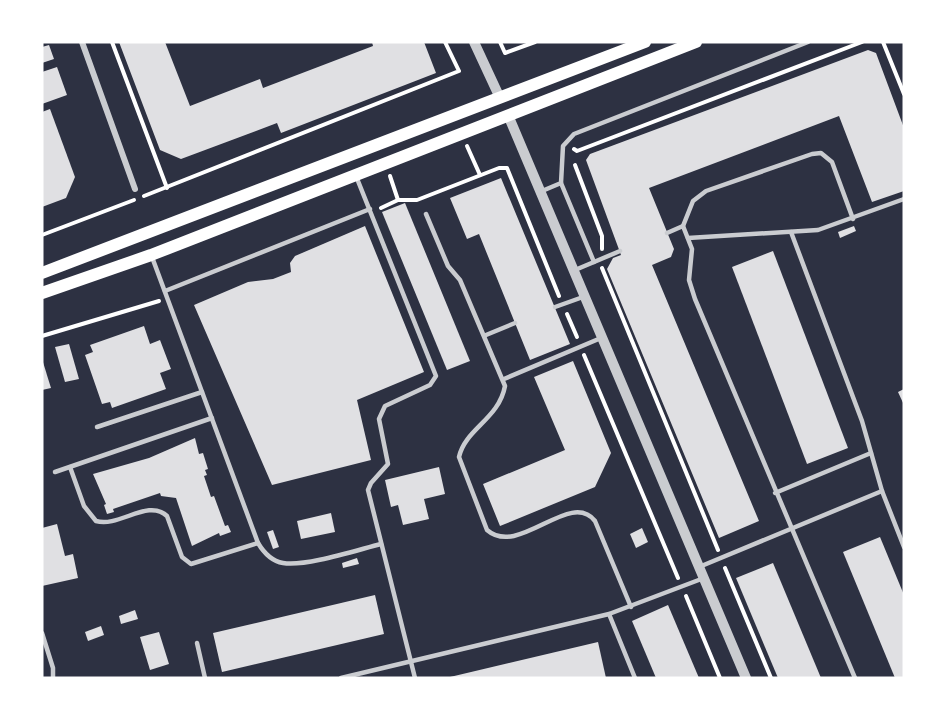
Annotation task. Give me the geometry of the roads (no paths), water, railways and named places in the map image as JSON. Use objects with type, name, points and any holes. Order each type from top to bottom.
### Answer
[{"type":"main road","points":[[42,273],[144,236],[645,42]]},
{"type":"main road","points":[[42,293],[151,255],[696,42]]},
{"type":"main road","points":[[500,98],[508,115]]},
{"type":"main road","points":[[144,236],[151,255]]},
{"type":"street","points":[[83,42],[135,189]]},
{"type":"street","points":[[474,42],[500,98]]},
{"type":"street","points":[[508,115],[746,678]]},
{"type":"lane","points":[[594,262],[561,183],[561,159],[566,141],[579,132],[808,42]]},
{"type":"lane","points":[[853,219],[832,162],[821,153],[812,154],[706,191],[693,201],[683,226],[692,249],[691,288],[775,493],[855,678]]},
{"type":"lane","points":[[356,175],[436,376],[430,385],[385,406],[380,412],[388,464],[370,483],[368,490],[415,678]]},
{"type":"lane","points":[[542,191],[561,183]]},
{"type":"lane","points":[[688,238],[830,228],[904,199]]},
{"type":"lane","points":[[165,291],[370,209]]},
{"type":"lane","points":[[426,214],[448,266],[460,280],[504,379],[502,401],[464,444],[459,457],[488,530],[494,536],[513,537],[576,512],[588,514],[595,521],[631,607]]},
{"type":"lane","points":[[667,233],[683,226]]},
{"type":"lane","points":[[791,232],[862,421],[882,491],[904,547]]},
{"type":"lane","points":[[575,270],[620,251]]},
{"type":"lane","points":[[151,255],[258,543],[274,560],[294,564],[381,544]]},
{"type":"lane","points":[[555,308],[586,296]]},
{"type":"lane","points":[[486,335],[515,323]]},
{"type":"lane","points":[[504,379],[603,337]]},
{"type":"lane","points":[[98,427],[202,392]]},
{"type":"lane","points":[[56,472],[212,418]]},
{"type":"lane","points":[[775,493],[871,453]]},
{"type":"lane","points":[[70,467],[84,506],[96,521],[116,522],[150,510],[163,512],[167,516],[182,557],[191,564],[258,543]]},
{"type":"lane","points":[[340,678],[631,607],[682,586],[721,558],[882,491]]},
{"type":"lane","points":[[609,614],[635,678]]},
{"type":"lane","points":[[42,633],[53,668],[53,678]]},
{"type":"lane","points":[[197,643],[206,678]]}]
